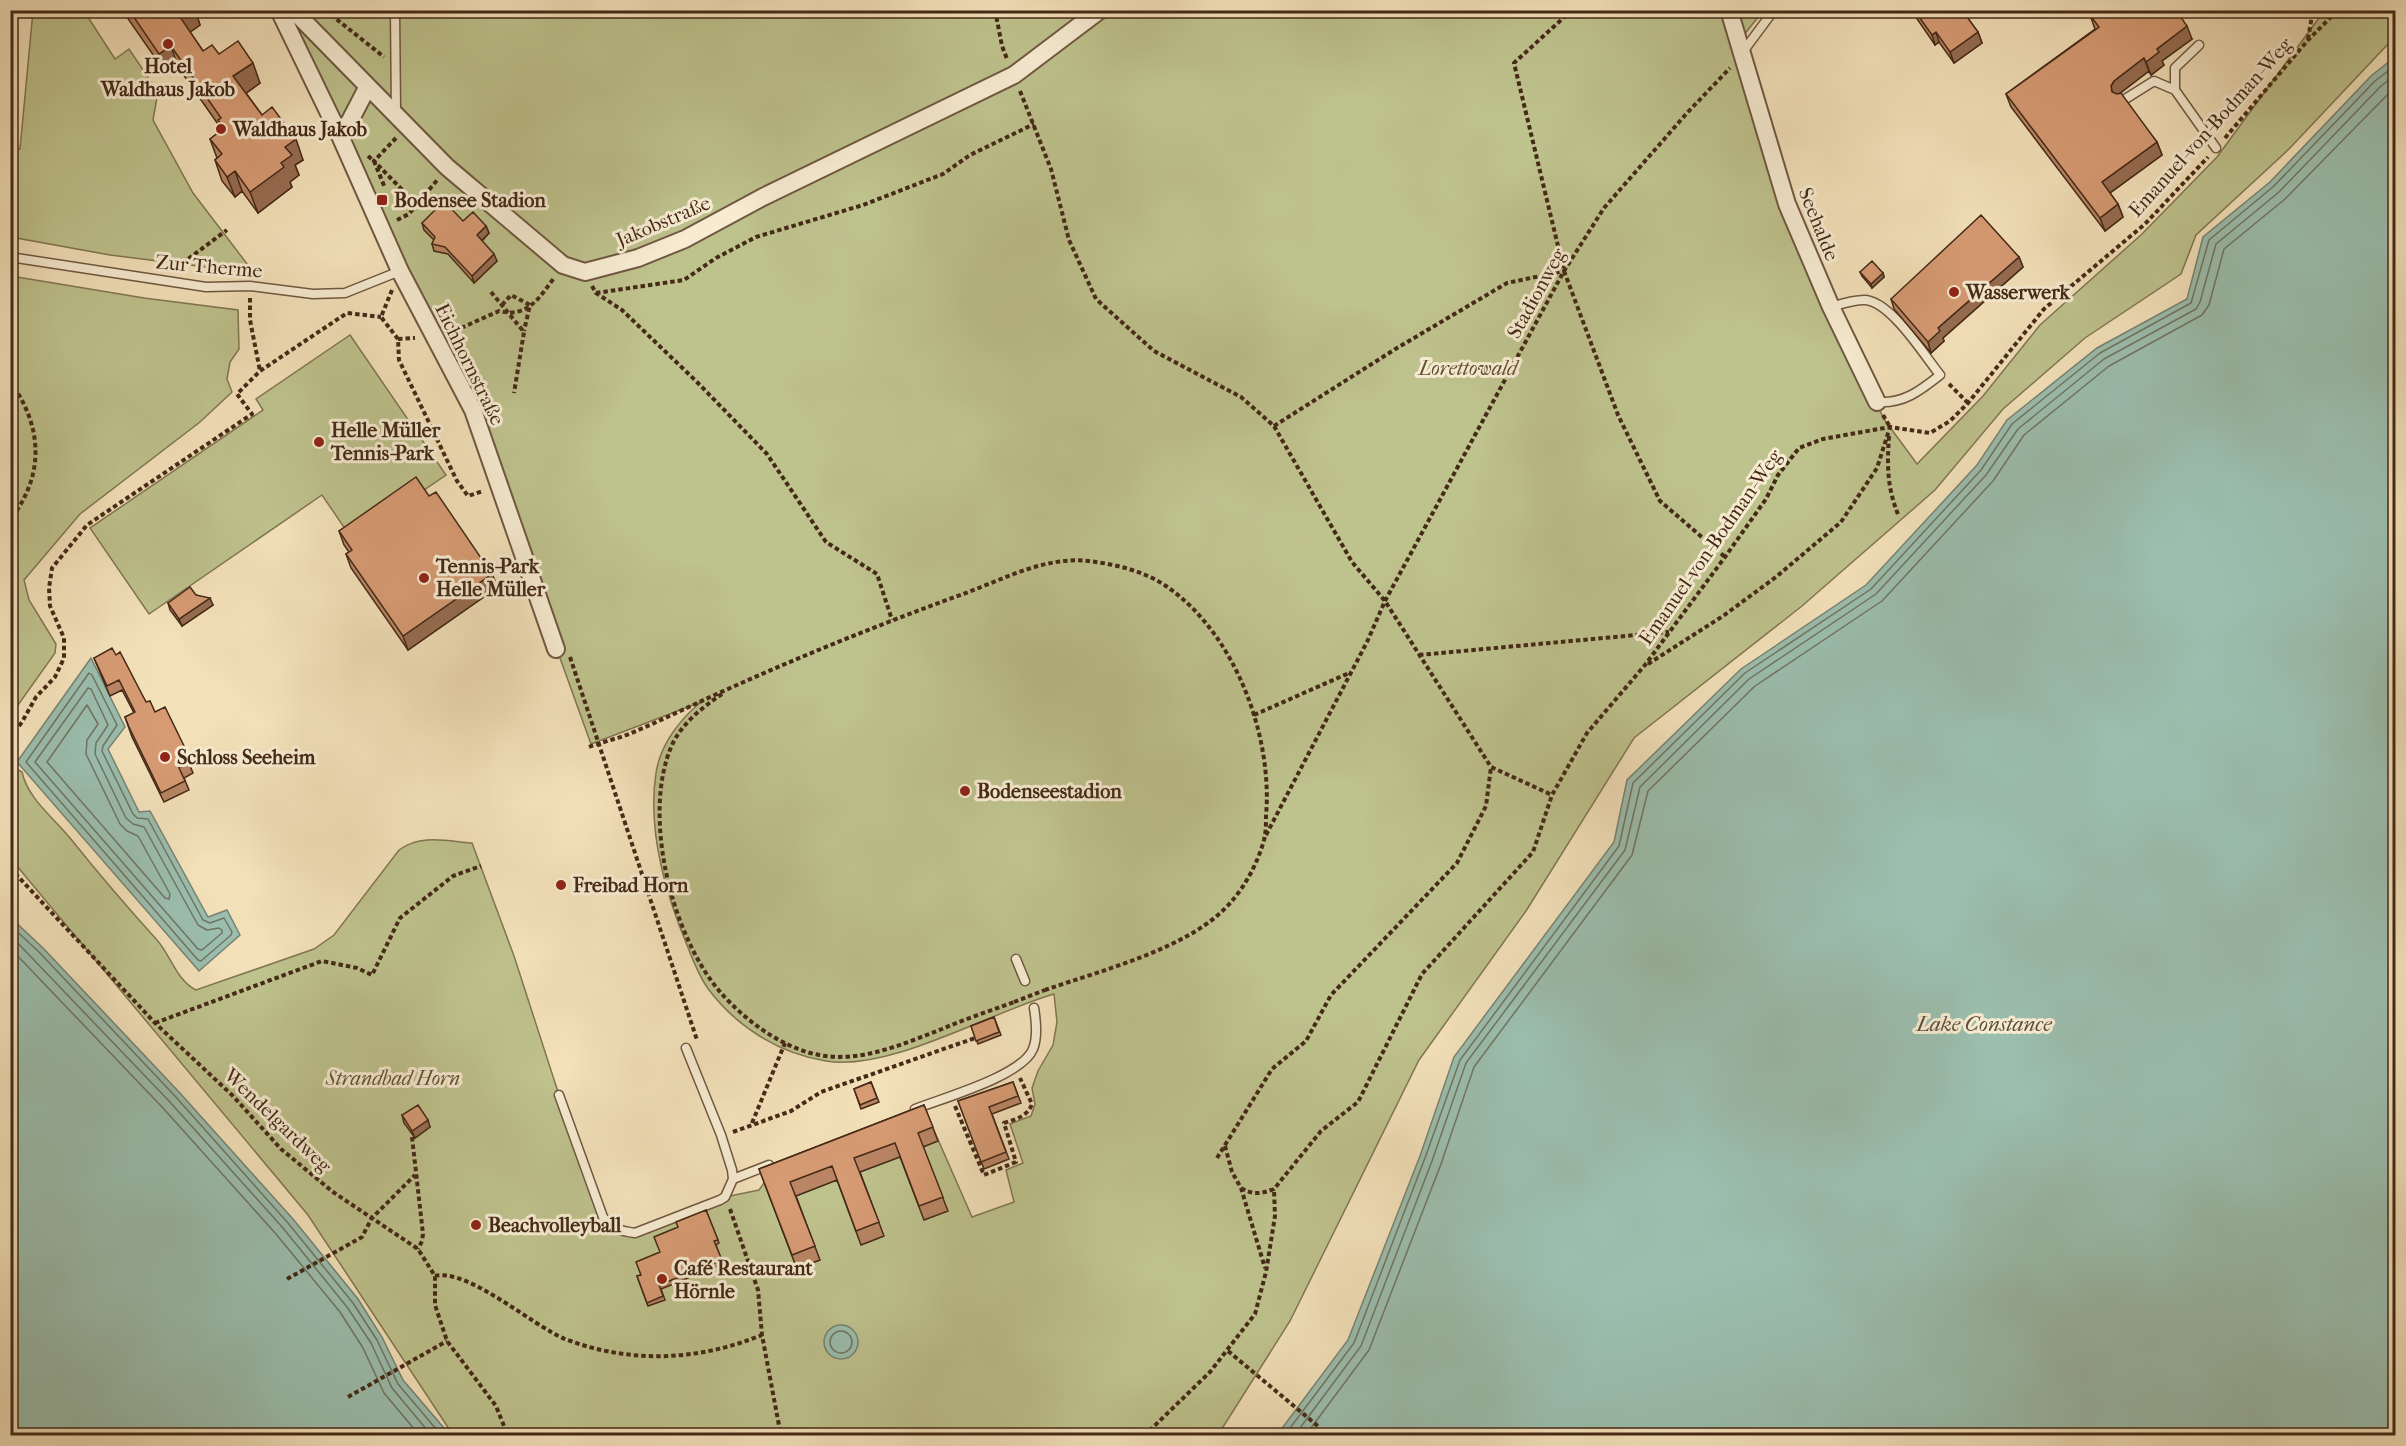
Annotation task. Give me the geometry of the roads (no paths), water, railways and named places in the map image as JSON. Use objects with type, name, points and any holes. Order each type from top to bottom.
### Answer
[{"type":"street","name":"Eichhornstraße","points":[[279,10],[341,138],[400,271],[473,410],[563,653]]},
{"type":"street","name":"Jakobstraße","points":[[292,10],[401,123],[447,167],[563,265],[585,272],[638,258],[685,239],[763,197],[1014,75],[1100,10]]},
{"type":"street","name":"Seehalde","points":[[1729,10],[1787,204],[1831,307],[1877,402]]},
{"type":"street","points":[[341,138],[367,88]]},
{"type":"lane","points":[[395,10],[396,66],[401,123]]},
{"type":"lane","points":[[1742,54],[1774,10]]},
{"type":"lane","points":[[2175,90],[2175,68],[2199,45]]},
{"type":"lane","points":[[2122,101],[2154,81],[2175,90],[2216,148]]},
{"type":"lane","name":"Zur Therme","points":[[10,257],[206,286],[250,286],[313,294],[345,294],[400,271]]},
{"type":"lane","points":[[1831,307],[1865,300],[1881,306],[1900,325],[1940,375],[1908,396],[1892,403],[1877,402]]},
{"type":"lane","points":[[1016,958],[1025,981]]},
{"type":"lane","points":[[907,1112],[1016,1069],[1033,1050],[1036,1024],[1034,1008]]},
{"type":"lane","points":[[559,1095],[603,1217],[611,1227],[635,1233],[720,1200],[725,1197],[733,1179],[721,1135],[686,1048]]},
{"type":"lane","points":[[733,1179],[774,1163]]},
{"type":"water","name":"Lake Constance","points":[[2395,57],[2395,1435],[1277,1435],[1348,1340],[1420,1156],[1454,1057],[1614,842],[1627,780],[1741,669],[1866,585],[1977,465],[2007,420],[2097,348],[2187,299],[2203,237],[2270,182],[2371,76]]},
{"type":"water","points":[[91,658],[125,727],[108,749],[139,812],[150,811],[208,917],[227,910],[240,935],[199,971],[17,762]]},
{"type":"water","points":[[10,917],[43,948],[179,1092],[293,1219],[358,1299],[382,1337],[403,1380],[450,1435],[11,1435]]},
{"type":"water","points":[[841,1325],[853,1330],[858,1342],[853,1354],[841,1359],[829,1354],[824,1342],[829,1330]]},
{"type":"place","name":"Hotel Waldhaus Jakob","points":[[168,44]]},
{"type":"place","name":"Waldhaus Jakob","points":[[221,129]]},
{"type":"place","name":"Bodensee Stadion","points":[[382,200]]},
{"type":"place","name":"Wasserwerk","points":[[1954,292]]},
{"type":"place","name":"Helle Müller Tennis-Park","points":[[319,442]]},
{"type":"place","name":"Tennis-Park Helle Müller","points":[[424,578]]},
{"type":"place","name":"Schloss Seeheim","points":[[165,757]]},
{"type":"place","name":"Bodenseestadion","points":[[965,791]]},
{"type":"place","name":"Freibad Horn","points":[[561,885]]},
{"type":"place","name":"Beachvolleyball","points":[[476,1225]]},
{"type":"place","name":"Café Restaurant Hörnle","points":[[662,1279]]},
{"type":"park label","name":"Lorettowald","points":[[1468,368]]},
{"type":"park label","name":"Strandbad Horn","points":[[393,1078]]}]
